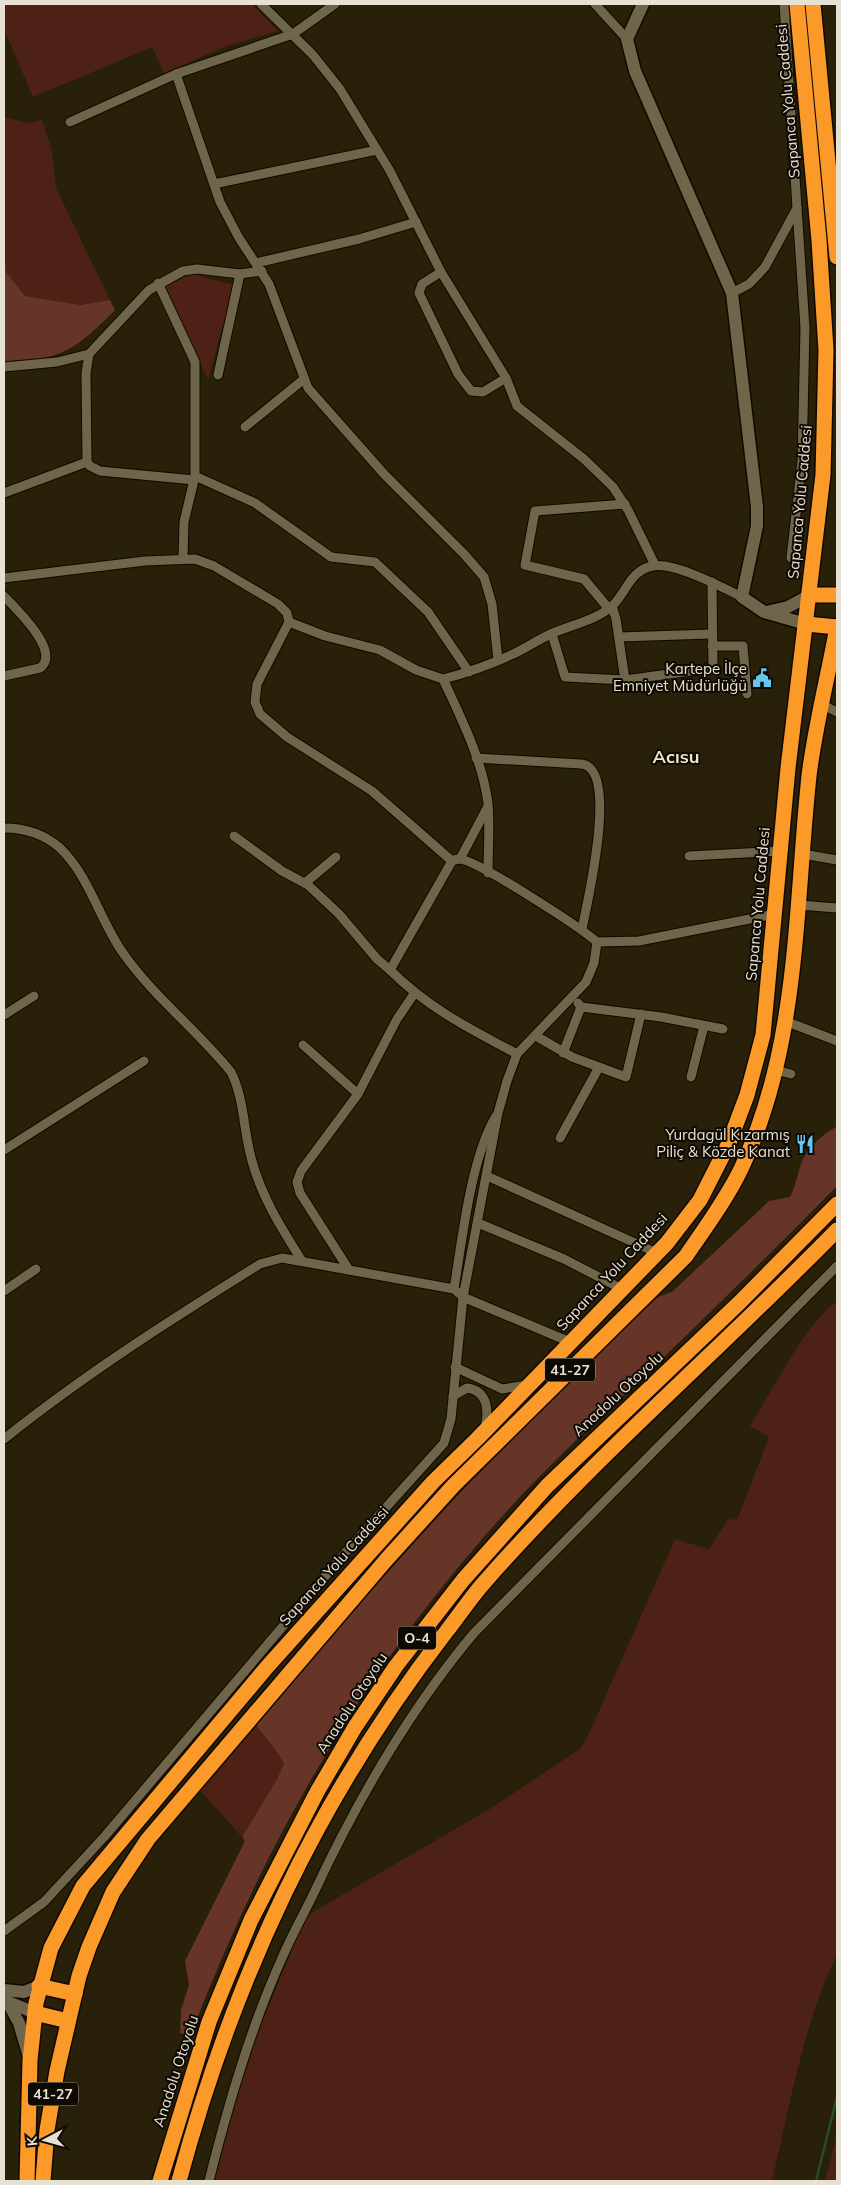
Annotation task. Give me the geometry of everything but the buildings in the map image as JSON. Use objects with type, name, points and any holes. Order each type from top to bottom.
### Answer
[{"type":"highway","name":"Sapanca Yolu Caddesi","points":[[27,2181],[30,2060],[40,1986],[45,1964],[60,1927],[83,1886],[267,1667],[433,1482],[657,1253],[700,1200],[728,1143],[747,1095],[763,1036],[780,851],[822,475],[826,350],[819,240],[797,4]]},
{"type":"highway","points":[[813,4],[818,69],[834,197],[837,256]]},
{"type":"highway","points":[[810,595],[837,595]]},
{"type":"highway","points":[[806,624],[837,627]]},
{"type":"highway","name":"41-27","points":[[43,2181],[47,2130],[68,2022],[89,1947],[113,1892],[148,1839],[386,1560],[453,1486],[686,1256],[715,1213],[740,1170],[760,1122],[776,1070],[785,1021],[799,905],[809,775],[837,627]]},
{"type":"highway","name":"Anadolu Otoyolu","points":[[160,2181],[204,2039],[251,1920],[317,1792],[355,1727],[396,1666],[463,1580],[547,1486],[738,1303],[837,1204]]},
{"type":"highway","name":"O-4","points":[[179,2181],[209,2077],[246,1976],[269,1924],[333,1799],[414,1673],[479,1589],[560,1499],[751,1316],[837,1230]]},
{"type":"highway","points":[[40,1986],[75,1994]]},
{"type":"highway","points":[[35,2013],[68,2022]]},
{"type":"street","points":[[261,4],[293,34],[340,89],[377,150],[441,272],[506,378],[513,399],[521,411],[601,475],[613,487],[625,504],[655,565]]},
{"type":"street","points":[[70,122],[176,74],[293,34],[334,4]]},
{"type":"street","points":[[595,4],[627,40],[635,71],[650,108],[732,293],[757,507],[757,526],[742,597]]},
{"type":"street","points":[[627,40],[643,4]]},
{"type":"street","points":[[784,4],[805,328],[802,461],[792,558]]},
{"type":"street","points":[[176,74],[214,184],[232,226],[262,271],[304,379],[312,394],[369,458],[464,554],[484,577],[492,604],[498,660]]},
{"type":"street","points":[[214,184],[377,150]]},
{"type":"street","points":[[732,293],[749,284],[765,268],[797,208]]},
{"type":"street","points":[[256,262],[354,240],[416,222]]},
{"type":"street","points":[[262,271],[240,274],[190,269],[158,283],[134,305],[89,354],[86,373],[88,462],[90,466],[100,471],[195,478],[254,503],[331,557],[374,562],[428,612],[469,672]]},
{"type":"street","points":[[441,272],[422,284],[419,293],[458,374],[471,391],[478,392],[483,392],[506,378]]},
{"type":"street","points":[[218,375],[240,274]]},
{"type":"street","points":[[158,283],[195,362],[195,478],[184,522],[183,559]]},
{"type":"street","points":[[4,367],[56,362],[89,354]]},
{"type":"street","points":[[245,427],[304,379]]},
{"type":"street","points":[[4,493],[88,462]]},
{"type":"street","points":[[624,680],[619,637],[611,607],[584,579],[525,565],[534,511],[625,504]]},
{"type":"street","points":[[4,578],[183,559],[205,561],[273,600],[287,613],[289,622],[257,684],[255,702],[260,714],[287,736],[372,791],[456,860],[488,873],[582,929],[597,942],[639,941],[775,914]]},
{"type":"street","points":[[289,622],[325,636],[380,650],[416,670],[442,679],[469,672],[552,634],[588,621],[611,607],[635,576],[646,568],[655,565],[712,582],[742,597],[764,612],[806,624]]},
{"type":"street","points":[[552,634],[565,677],[624,680],[713,668],[712,582]]},
{"type":"street","points":[[764,612],[788,606],[810,595]]},
{"type":"street","points":[[4,596],[43,644],[47,659],[45,665],[40,668],[4,676]]},
{"type":"street","points":[[619,637],[712,634]]},
{"type":"street","points":[[712,646],[743,646],[747,694]]},
{"type":"street","points":[[442,679],[476,758],[488,806],[488,873]]},
{"type":"street","points":[[821,704],[837,712]]},
{"type":"street","points":[[476,758],[586,764],[592,769],[599,797],[600,825],[582,929]]},
{"type":"street","points":[[390,970],[488,806]]},
{"type":"street","points":[[4,828],[32,832],[44,837],[70,859],[81,874],[105,924],[123,954],[231,1072],[237,1085],[250,1152],[259,1183],[278,1223],[302,1261]]},
{"type":"street","points":[[234,836],[282,871],[305,883],[339,914],[376,959],[414,994],[437,1010],[517,1054]]},
{"type":"street","points":[[689,856],[780,851]]},
{"type":"street","points":[[803,854],[837,860]]},
{"type":"street","points":[[305,883],[336,857]]},
{"type":"street","points":[[799,905],[837,908]]},
{"type":"street","points":[[4,1931],[44,1902],[105,1836],[339,1560],[439,1451],[450,1429],[463,1297],[498,1113],[517,1054],[574,995],[589,976],[597,942]]},
{"type":"street","points":[[349,1270],[300,1194],[297,1182],[301,1171],[358,1094],[397,1019],[414,994]]},
{"type":"street","points":[[574,995],[581,1007]]},
{"type":"street","points":[[4,1016],[34,996]]},
{"type":"street","points":[[581,1007],[641,1014],[723,1030]]},
{"type":"street","points":[[562,1053],[581,1007]]},
{"type":"street","points":[[536,1036],[562,1053],[598,1069],[626,1078],[641,1014]]},
{"type":"street","points":[[785,1021],[837,1041]]},
{"type":"street","points":[[691,1077],[704,1026]]},
{"type":"street","points":[[303,1045],[358,1094]]},
{"type":"street","points":[[4,1150],[144,1061]]},
{"type":"street","points":[[560,1138],[598,1069]]},
{"type":"street","points":[[776,1070],[791,1074]]},
{"type":"street","points":[[454,1289],[479,1158],[489,1127],[498,1113]]},
{"type":"street","points":[[487,1176],[657,1253]]},
{"type":"street","points":[[478,1223],[564,1259],[622,1289]]},
{"type":"street","points":[[4,1439],[60,1394],[117,1354],[260,1264],[274,1258],[302,1261],[454,1289],[463,1297],[570,1342]]},
{"type":"street","points":[[209,2181],[243,2058],[282,1957],[336,1843],[403,1728],[448,1664],[474,1632],[837,1266]]},
{"type":"street","points":[[4,1291],[36,1269]]},
{"type":"street","points":[[455,1367],[502,1389],[529,1384]]},
{"type":"street","points":[[453,1396],[467,1388],[478,1392],[482,1396],[487,1404],[488,1413],[484,1432]]},
{"type":"street","points":[[5,1997],[40,1986]]},
{"type":"street","points":[[5,1997],[35,2013]]},
{"type":"street","points":[[5,1997],[19,2023],[30,2060]]},
{"type":"shaded area","points":[[4,4],[252,4],[278,31],[224,47],[164,73],[152,47],[33,97],[4,29]]},
{"type":"shaded area","points":[[4,117],[28,123],[42,120],[52,151],[56,188],[110,300],[82,305],[25,296],[6,272],[4,243]]},
{"type":"shaded area","points":[[4,243],[6,272],[25,296],[81,305],[110,300],[115,310],[89,335],[67,350],[41,358],[4,361]]},
{"type":"shaded area","points":[[192,274],[234,285],[208,379],[163,287]]},
{"type":"shaded area","points":[[837,1126],[837,1186],[729,1294],[570,1446],[504,1514],[436,1595],[392,1653],[314,1774],[279,1838],[247,1902],[217,1969],[190,2037],[180,2033],[181,2010],[189,1985],[185,1961],[245,1841],[242,1837],[276,1781],[284,1764],[255,1723],[450,1504],[552,1398],[658,1297],[672,1292],[769,1201],[790,1197],[801,1163],[806,1154],[818,1140]]},
{"type":"shaded area","points":[[837,1301],[837,1954],[825,1981],[806,2037],[772,2181],[214,2181],[233,2105],[249,2053],[306,1916],[488,1810],[580,1749],[587,1738],[675,1539],[709,1549],[728,1519],[737,1520],[769,1437],[750,1426],[801,1342],[825,1312]]},
{"type":"shaded area","points":[[255,1723],[284,1764],[276,1781],[242,1837],[199,1789]]},
{"type":"shaded area","points":[[837,2134],[837,2181],[825,2181]]},
{"type":"waterway","points":[[816,2181],[837,2097]]},
{"type":"place","name":"Kartepe İlçe Emniyet Müdürlüğü","points":[[762,678]]},
{"type":"place","name":"Yurdagül Kızarmış Piliç & Közde Kanat","points":[[805,1144]]},
{"type":"district","name":"Acısu","points":[[676,757]]}]
